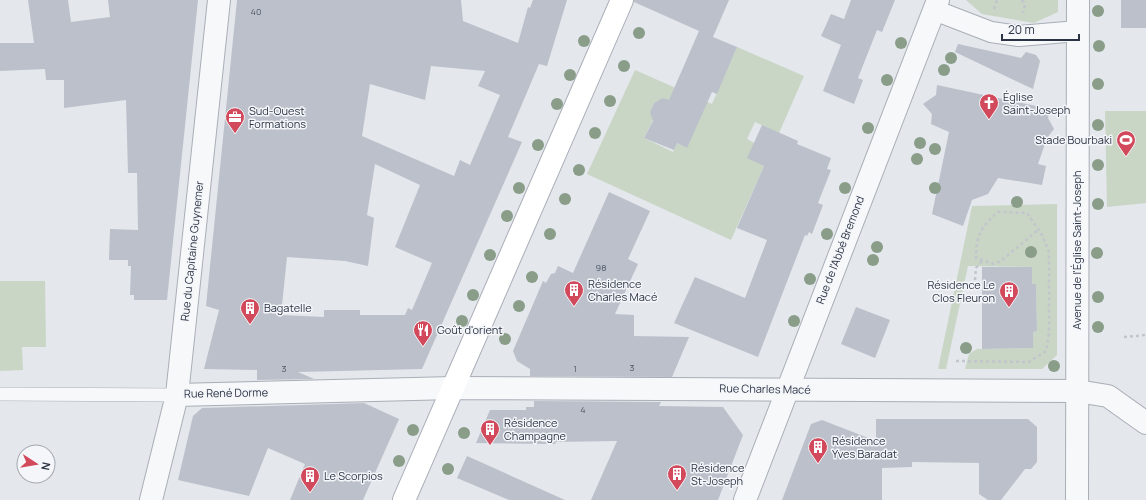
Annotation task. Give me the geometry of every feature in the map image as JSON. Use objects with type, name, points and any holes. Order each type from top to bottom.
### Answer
[{"type":"main road","points":[[404,500],[622,0]]},
{"type":"street","name":"Rue du Capitaine Guynemer","points":[[151,500],[177,394],[219,0]]},
{"type":"street","name":"Avenue de l'Église Saint-Joseph","points":[[1077,500],[1078,0]]},
{"type":"street","points":[[936,5],[991,32],[1019,36],[1078,32]]},
{"type":"street","name":"Rue de l'Abbé Bremond","points":[[745,500],[936,5]]},
{"type":"street","name":"Rue René Dorme","points":[[177,394],[453,388]]},
{"type":"street","name":"Rue Charles Macé","points":[[453,388],[1077,391],[1108,396],[1146,423]]},
{"type":"lane","name":"Rue René Dorme","points":[[0,394],[177,394]]},
{"type":"path","points":[[1022,0],[1024,6]]},
{"type":"path","points":[[956,361],[1029,362],[1046,351],[1048,333],[1049,252],[1038,230],[1027,213],[998,212],[979,232],[976,258],[994,264],[1001,262],[1038,230]]},
{"type":"path","points":[[975,280],[976,268],[982,261]]},
{"type":"path","points":[[1124,337],[1146,335]]},
{"type":"green space","points":[[966,0],[1058,0],[1058,12],[1034,23],[982,14]]},
{"type":"green space","points":[[737,47],[804,76],[779,133],[755,122],[747,139],[754,143],[764,166],[731,240],[587,174],[635,70],[712,104]],"holes":[[[663,98],[678,105],[687,148],[677,143],[673,152],[644,138],[655,116],[650,112],[654,103],[658,101],[661,102]]]},
{"type":"green space","name":"Stade Bourbaki","points":[[1105,111],[1146,111],[1146,203],[1107,207]]},
{"type":"green space","points":[[1057,204],[1057,355],[1042,369],[965,369],[969,354],[977,349],[1033,348],[1033,332],[1037,331],[1036,284],[1032,284],[1032,267],[968,266],[946,369],[938,369],[972,206]]},
{"type":"green space","points":[[0,281],[45,281],[46,347],[22,347],[23,370],[0,371]]},
{"type":"building","points":[[28,0],[68,0],[71,22],[110,17],[108,0],[198,0],[167,300],[134,300],[134,295],[130,295],[131,266],[128,266],[128,260],[109,260],[110,229],[138,230],[137,173],[128,173],[126,100],[64,108],[64,80],[46,80],[45,69],[0,71],[0,43],[34,43]]},
{"type":"building","points":[[237,0],[461,0],[463,21],[518,43],[528,7],[530,8],[533,0],[567,0],[547,66],[539,64],[508,137],[522,142],[422,369],[298,372],[314,379],[257,380],[257,370],[204,369],[219,310],[206,306]],"holes":[[[431,66],[485,71],[478,86],[500,95],[470,165],[460,160],[454,176],[362,136],[370,84],[425,100]],[[375,164],[420,185],[395,247],[432,263],[412,310],[408,308],[405,315],[360,315],[360,310],[324,310],[324,317],[281,315],[287,257],[345,261],[368,266],[374,218],[367,215]]]},
{"type":"building","points":[[634,0],[729,0],[713,37],[737,47],[717,94],[712,92],[687,148],[677,143],[674,150],[644,138],[653,121],[650,112],[654,103],[663,98],[669,100],[699,31],[634,2]]},
{"type":"building","points":[[851,0],[895,0],[882,32],[877,30],[858,78],[863,80],[854,104],[823,91],[841,45],[821,36],[831,14],[844,19]]},
{"type":"building","points":[[1121,0],[1146,0],[1146,28],[1121,28]]},
{"type":"building","points":[[958,44],[1021,58],[1026,52],[1036,55],[1040,61],[1033,89],[955,52]]},
{"type":"building","name":"Église Saint-Joseph","points":[[937,85],[1050,109],[1048,118],[1054,129],[1047,138],[1038,164],[1046,166],[1042,185],[998,178],[988,194],[972,200],[963,226],[932,214],[949,132],[931,124],[932,114],[923,104],[936,95]]},
{"type":"building","points":[[762,125],[798,141],[797,144],[831,158],[827,169],[831,170],[818,203],[823,205],[812,234],[809,232],[807,236],[805,235],[758,357],[674,323],[695,277],[745,298],[767,240],[737,228],[764,166],[747,158]]},
{"type":"building","points":[[609,192],[650,211],[628,259],[638,264],[615,314],[634,315],[634,336],[689,337],[672,377],[530,376],[530,369],[517,361],[513,351],[543,281],[546,283],[551,274],[555,273],[558,266],[573,273]]},
{"type":"building","name":"Résidence Le Clos Fleuron","points":[[982,267],[1032,267],[1032,284],[1036,284],[1037,331],[1033,332],[1033,348],[982,349]]},
{"type":"building","points":[[856,307],[890,320],[875,358],[841,344]]},
{"type":"building","points":[[534,401],[661,402],[659,406],[723,407],[743,435],[718,500],[591,500],[617,441],[556,442],[555,444],[476,443],[490,410],[526,410],[526,407],[534,407]]},
{"type":"building","points":[[364,403],[399,419],[363,500],[290,500],[305,464],[268,448],[249,496],[178,480],[193,416],[202,408]]},
{"type":"building","points":[[876,419],[1028,419],[1037,427],[1037,462],[1031,469],[1025,469],[1001,500],[988,500],[979,494],[979,463],[912,462],[912,467],[882,468],[882,500],[782,500],[811,424],[822,420],[876,441]]},
{"type":"building","points":[[467,456],[565,500],[509,500],[457,478]]},
{"type":"place","name":"Église Saint-Joseph","points":[[989,120]]},
{"type":"place","name":"Sud-Ouest Formations","points":[[235,134]]},
{"type":"place","name":"Stade Bourbaki","points":[[1126,157]]},
{"type":"place","name":"Résidence Charles Macé","points":[[574,307]]},
{"type":"place","name":"Résidence Le Clos Fleuron","points":[[1009,308]]},
{"type":"place","name":"Bagatelle","points":[[250,325]]},
{"type":"place","name":"Goût d'orient","points":[[423,347]]},
{"type":"place","name":"Résidence Champagne","points":[[490,446]]},
{"type":"place","name":"Résidence Yves Baradat","points":[[818,464]]},
{"type":"place","name":"Résidence St-Joseph","points":[[677,491]]},
{"type":"place","name":"Le Scorpios","points":[[310,493]]}]
